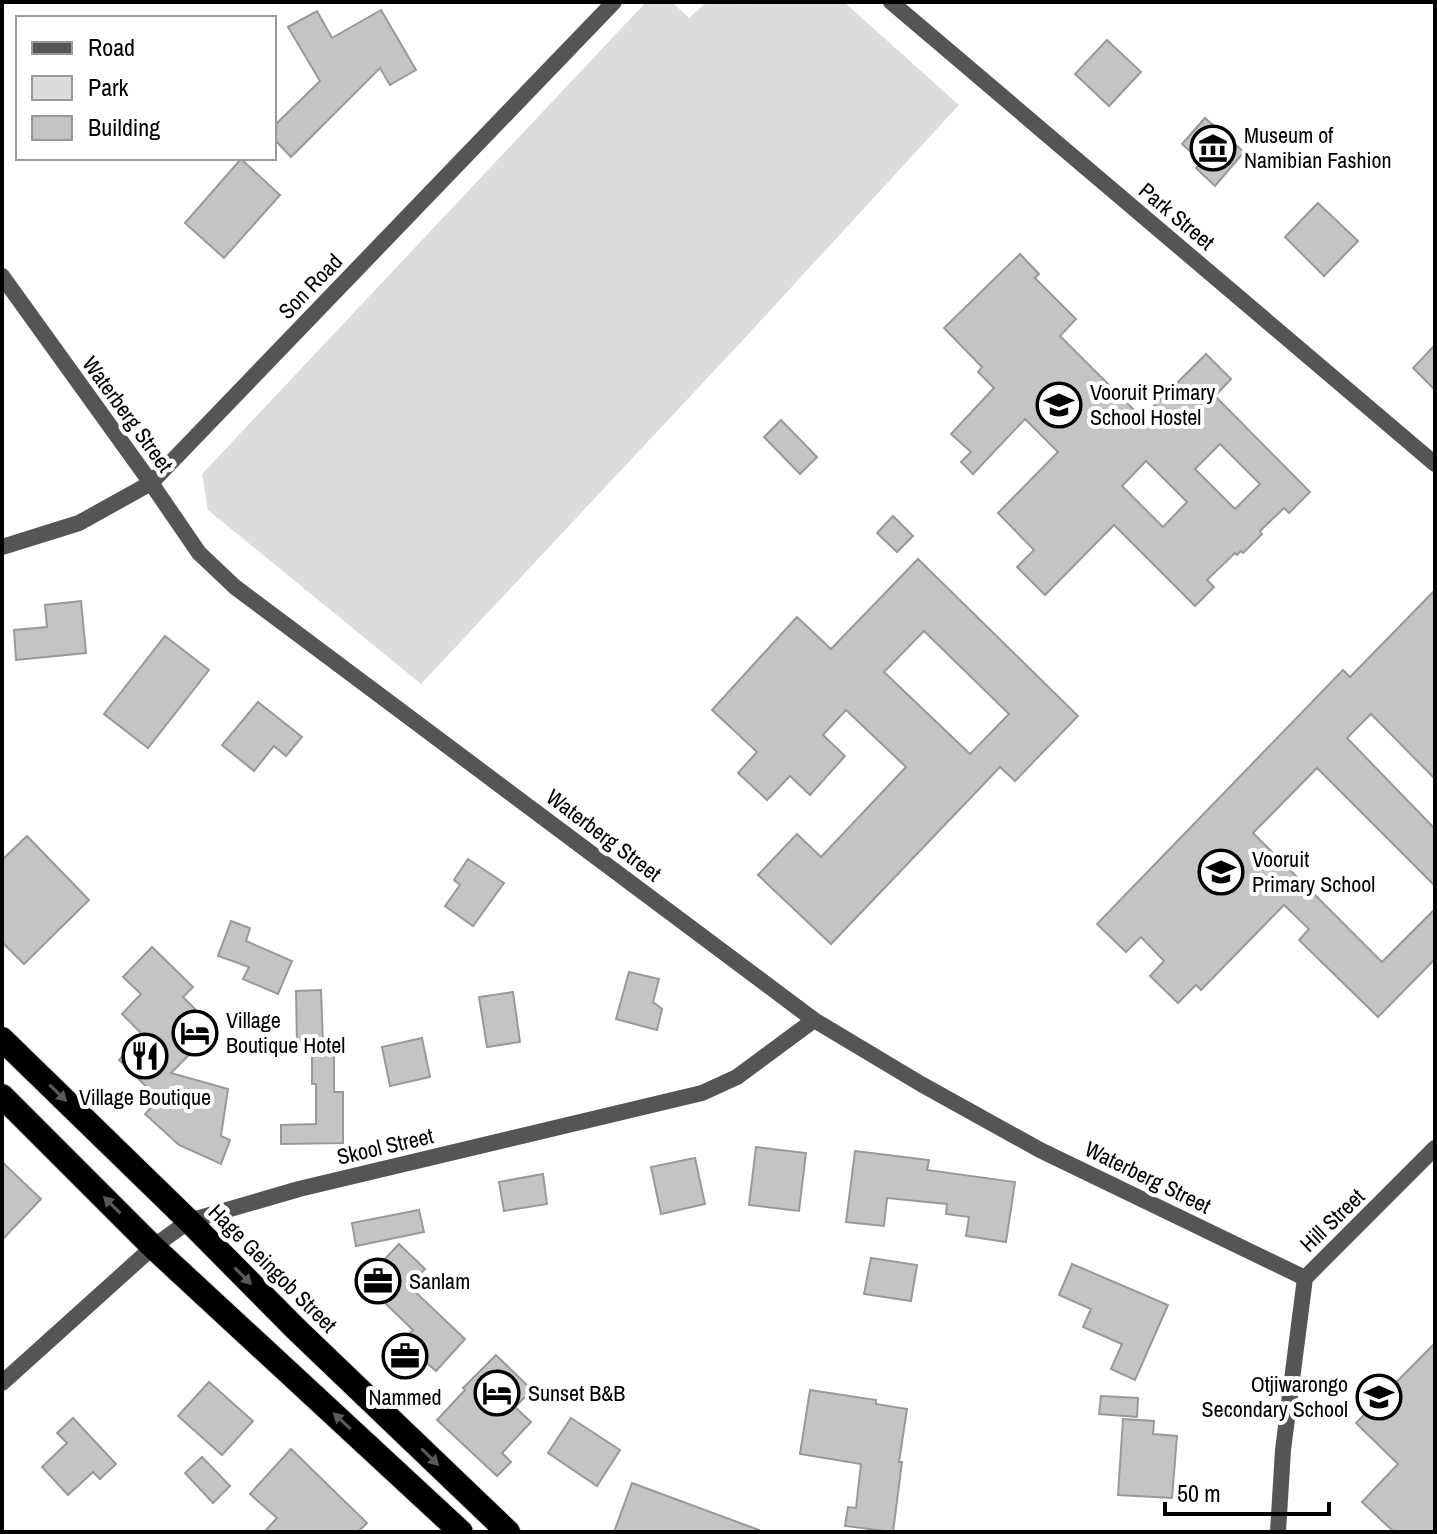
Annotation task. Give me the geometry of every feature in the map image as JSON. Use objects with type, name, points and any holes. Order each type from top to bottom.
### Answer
[{"type":"highway","name":"Hage Geingob Street","points":[[2,1039],[296,1329],[508,1532]]},
{"type":"highway","points":[[2,1096],[153,1247],[461,1532]]},
{"type":"highway","points":[[270,1354],[296,1329]]},
{"type":"street","name":"Son Road","points":[[2,547],[79,523],[151,483],[614,2]]},
{"type":"street","name":"Park Street","points":[[891,2],[1435,464]]},
{"type":"street","name":"Waterberg Street","points":[[2,276],[199,553],[235,587],[814,1020],[1040,1150],[1305,1278]]},
{"type":"street","name":"Skool Street","points":[[2,1383],[153,1247],[189,1221],[299,1189],[702,1093],[737,1077],[814,1020]]},
{"type":"street","name":"Hill Street","points":[[1278,1532],[1283,1450],[1305,1278],[1435,1148]]},
{"type":"green space","points":[[646,2],[672,2],[689,18],[707,2],[740,2],[744,5],[748,2],[844,2],[959,105],[421,684],[208,510],[202,474]]},
{"type":"building","points":[[381,10],[416,70],[390,85],[380,68],[291,157],[276,141],[276,124],[320,81],[288,27],[317,11],[332,38]]},
{"type":"building","points":[[1107,40],[1141,72],[1109,106],[1075,74]]},
{"type":"building","name":"Museum of Namibian Fashion","points":[[1205,118],[1244,152],[1215,186],[1196,168],[1202,162],[1182,144]]},
{"type":"building","points":[[240,160],[280,195],[224,258],[185,223]]},
{"type":"building","points":[[1318,203],[1358,241],[1324,276],[1285,237]]},
{"type":"building","points":[[1020,254],[1039,274],[1035,278],[1076,319],[1060,336],[1142,418],[1206,354],[1231,379],[1215,396],[1310,492],[1289,513],[1284,508],[1243,553],[1235,553],[1207,580],[1214,587],[1195,606],[1114,525],[1045,595],[1017,567],[1034,550],[998,513],[1058,452],[1025,419],[973,474],[961,462],[971,452],[951,434],[994,388],[978,372],[982,367],[944,328]],"holes":[[[1220,444],[1260,484],[1235,509],[1195,469]],[[1146,461],[1187,502],[1163,527],[1122,486]]]},
{"type":"building","points":[[1435,345],[1435,390],[1413,368]]},
{"type":"building","points":[[781,420],[817,457],[800,474],[764,437]]},
{"type":"building","points":[[893,516],[913,536],[897,552],[877,533]]},
{"type":"building","points":[[918,559],[1078,716],[1015,781],[1000,767],[831,944],[758,875],[797,834],[821,857],[906,767],[846,710],[823,735],[845,756],[810,795],[790,776],[767,800],[738,773],[757,752],[712,710],[797,617],[831,649]],"holes":[[[924,631],[1009,714],[970,754],[884,672]]]},
{"type":"building","points":[[1435,590],[1435,779],[1371,714],[1347,738],[1435,829],[1435,886],[1317,768],[1253,833],[1382,962],[1435,909],[1435,959],[1378,1017],[1299,940],[1309,929],[1284,905],[1201,990],[1196,985],[1178,1003],[1150,976],[1164,961],[1141,937],[1126,952],[1097,924],[1343,670],[1350,677]]},
{"type":"building","points":[[81,601],[86,653],[16,660],[14,630],[47,627],[45,605]]},
{"type":"building","points":[[165,636],[209,670],[148,748],[104,714]]},
{"type":"building","points":[[258,702],[302,737],[286,756],[274,746],[254,771],[222,745]]},
{"type":"building","points":[[27,836],[89,900],[24,964],[2,942],[2,860]]},
{"type":"building","points":[[468,859],[504,883],[473,926],[445,906],[460,885],[454,880]]},
{"type":"building","points":[[231,921],[250,928],[246,941],[292,961],[278,994],[243,979],[249,967],[218,956]]},
{"type":"building","points":[[152,947],[193,987],[183,997],[195,1009],[187,1017],[207,1037],[171,1073],[228,1089],[221,1136],[230,1140],[221,1164],[179,1145],[145,1114],[159,1099],[119,1060],[143,1035],[122,1014],[141,994],[123,977]]},
{"type":"building","points":[[629,972],[659,979],[653,1002],[662,1009],[657,1030],[616,1019]]},
{"type":"building","points":[[321,990],[323,1043],[297,1044],[296,991]]},
{"type":"building","points":[[513,992],[520,1042],[487,1047],[479,997]]},
{"type":"building","points":[[422,1038],[430,1077],[390,1086],[382,1047]]},
{"type":"building","points":[[312,1052],[334,1052],[334,1092],[343,1092],[343,1143],[281,1144],[281,1125],[316,1124]]},
{"type":"building","points":[[756,1147],[806,1153],[799,1211],[749,1205]]},
{"type":"building","points":[[855,1151],[929,1160],[927,1170],[1015,1182],[1006,1242],[966,1236],[969,1217],[946,1214],[947,1204],[887,1198],[884,1226],[846,1222]]},
{"type":"building","points":[[695,1158],[705,1204],[661,1214],[651,1167]]},
{"type":"building","points":[[2,1162],[41,1199],[2,1240]]},
{"type":"building","points":[[543,1174],[547,1204],[504,1211],[499,1182]]},
{"type":"building","points":[[419,1210],[424,1232],[356,1246],[352,1223]]},
{"type":"building","points":[[399,1244],[425,1269],[409,1286],[465,1339],[436,1371],[421,1358],[408,1373],[389,1355],[413,1330],[363,1282]]},
{"type":"building","points":[[871,1258],[917,1265],[911,1301],[864,1294]]},
{"type":"building","points":[[1072,1264],[1168,1305],[1135,1380],[1111,1369],[1122,1344],[1083,1327],[1091,1309],[1059,1295]]},
{"type":"building","points":[[1435,1343],[1435,1532],[1394,1532],[1362,1502],[1398,1464],[1356,1423]]},
{"type":"building","points":[[496,1355],[532,1390],[515,1407],[531,1422],[502,1453],[511,1462],[497,1476],[437,1420]]},
{"type":"building","points":[[209,1382],[253,1421],[222,1455],[178,1416]]},
{"type":"building","points":[[810,1390],[876,1400],[876,1404],[907,1409],[893,1532],[845,1526],[848,1507],[856,1508],[861,1464],[800,1454]]},
{"type":"building","points":[[1101,1396],[1138,1398],[1137,1417],[1099,1414]]},
{"type":"building","points":[[73,1418],[116,1464],[100,1479],[93,1472],[68,1495],[42,1467],[67,1443],[57,1433]]},
{"type":"building","points":[[571,1418],[620,1450],[597,1486],[548,1453]]},
{"type":"building","points":[[1123,1419],[1154,1421],[1153,1434],[1177,1436],[1172,1498],[1118,1495]]},
{"type":"building","points":[[291,1449],[367,1523],[358,1532],[264,1532],[277,1518],[250,1494]]},
{"type":"building","points":[[202,1457],[230,1486],[213,1503],[185,1473]]},
{"type":"building","points":[[632,1483],[759,1530],[759,1532],[614,1532]]},
{"type":"place","name":"Museum of Namibian Fashion","points":[[1213,148]]},
{"type":"place","name":"Vooruit Primary School Hostel","points":[[1059,405]]},
{"type":"place","name":"Vooruit Primary School","points":[[1221,872]]},
{"type":"place","name":"Village Boutique Hotel","points":[[195,1033]]},
{"type":"place","name":"Village Boutique","points":[[145,1056]]},
{"type":"place","name":"Sanlam","points":[[378,1281]]},
{"type":"place","name":"Nammed","points":[[405,1356]]},
{"type":"place","name":"Sunset B&B","points":[[497,1393]]},
{"type":"place","name":"Otjiwarongo Secondary School","points":[[1379,1397]]}]
